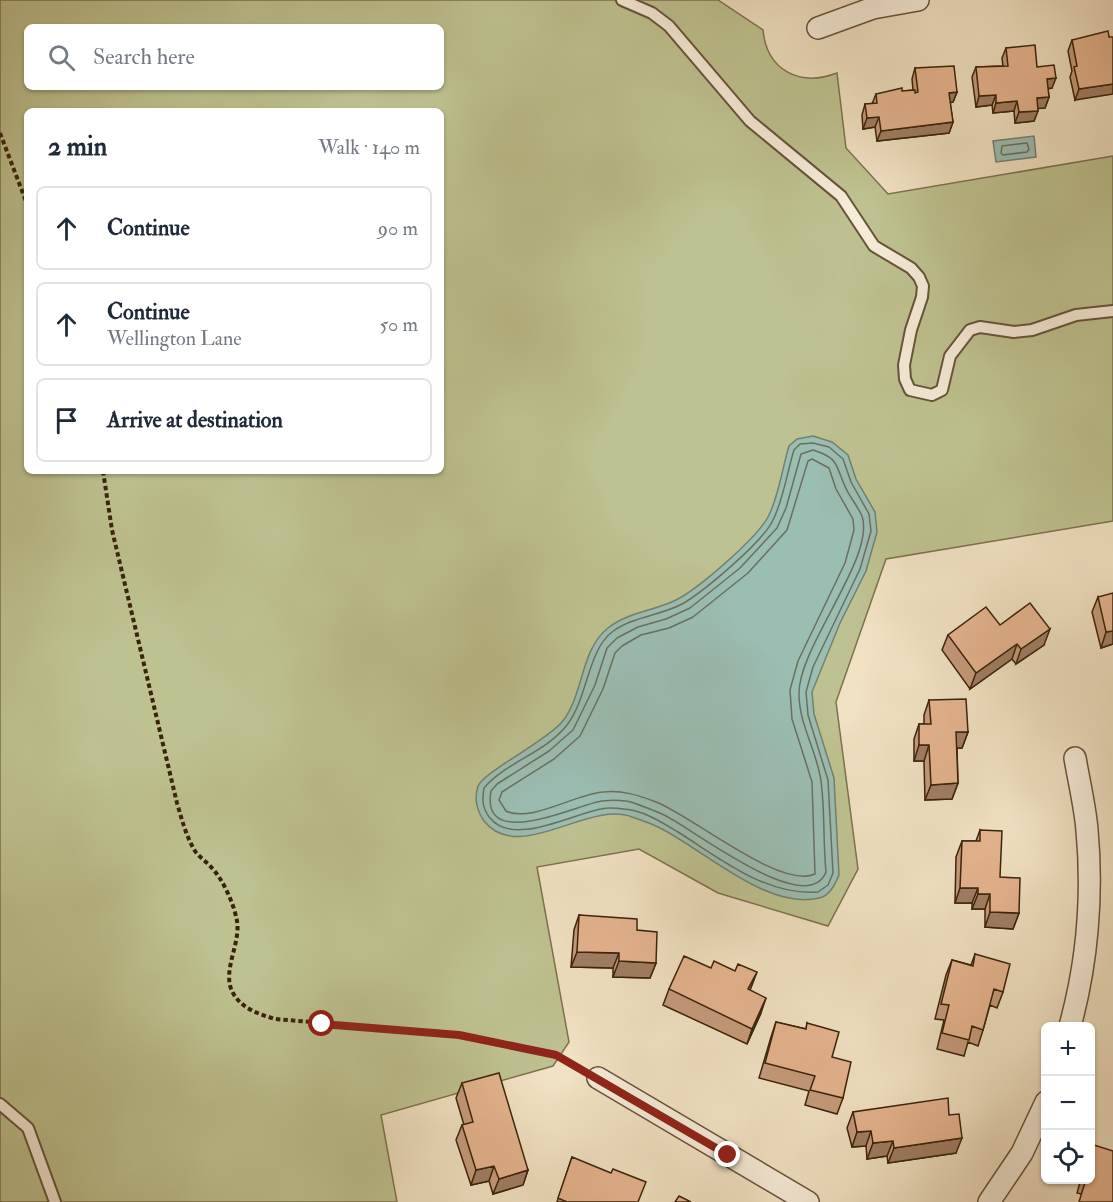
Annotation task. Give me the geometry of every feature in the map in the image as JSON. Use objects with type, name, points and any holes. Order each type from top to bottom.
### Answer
[{"type":"street","points":[[818,28],[873,8],[918,0]]},
{"type":"street","points":[[1071,1022],[1080,990],[1086,944],[1088,883],[1087,831],[1075,758]]},
{"type":"street","points":[[598,1078],[808,1202]]},
{"type":"street","points":[[989,1202],[1022,1153],[1041,1113]]},
{"type":"lane","points":[[622,0],[652,13],[669,26],[750,121],[840,196],[874,246],[911,268],[919,277],[923,286],[922,297],[911,330],[904,365],[905,379],[910,390],[932,395],[942,390],[950,356],[970,330],[980,327],[1014,332],[1032,330],[1076,315],[1113,311]]},
{"type":"lane","points":[[0,1104],[28,1128],[34,1138],[55,1202]]},
{"type":"path","points":[[0,133],[24,196]]},
{"type":"path","points":[[103,474],[112,530],[177,803],[187,835],[197,854],[213,868],[237,919],[238,935],[229,980],[231,991],[238,1001],[252,1012],[275,1018],[459,1035],[553,1054],[598,1078]]},
{"type":"green space","points":[[0,0],[718,0],[763,30],[771,56],[788,72],[810,78],[837,73],[846,148],[888,194],[1113,156],[1113,521],[886,559],[836,702],[858,869],[828,926],[718,893],[639,849],[537,867],[569,1042],[553,1066],[381,1115],[397,1202],[0,1202]]},
{"type":"water","points":[[1034,136],[1036,157],[996,162],[993,141]]},
{"type":"water","points":[[813,436],[832,442],[848,455],[856,479],[875,512],[877,532],[866,571],[840,623],[812,692],[814,714],[834,778],[839,875],[829,892],[823,897],[799,900],[778,895],[757,887],[658,827],[632,817],[614,814],[595,817],[535,835],[516,837],[499,833],[484,821],[476,803],[478,786],[492,772],[543,738],[562,722],[575,699],[587,660],[599,637],[624,618],[668,604],[686,594],[712,575],[752,538],[772,509],[789,446],[797,439]]},
{"type":"building","points":[[1108,31],[1109,37],[1113,37],[1113,84],[1079,89],[1074,67],[1077,66],[1072,40]]},
{"type":"building","points":[[1035,45],[1037,67],[1054,65],[1056,78],[1047,79],[1049,97],[1037,98],[1038,111],[1019,112],[1017,101],[996,103],[996,95],[979,96],[976,67],[1008,66],[1006,48]]},
{"type":"building","points":[[954,66],[957,92],[949,93],[953,122],[881,131],[879,117],[867,118],[865,104],[877,103],[876,94],[902,88],[902,91],[915,90],[915,93],[918,92],[915,68]]},
{"type":"building","points":[[1113,593],[1113,631],[1106,632],[1098,597]]},
{"type":"building","points":[[1030,603],[1050,629],[1021,649],[1017,644],[976,673],[948,635],[986,607],[1000,625]]},
{"type":"building","points":[[966,699],[968,732],[956,732],[958,783],[931,785],[929,745],[919,745],[919,724],[931,724],[929,700]]},
{"type":"building","points":[[980,830],[1002,831],[1000,877],[1020,878],[1019,913],[990,912],[990,894],[978,894],[978,888],[960,888],[962,841],[980,841]]},
{"type":"building","points":[[579,915],[637,919],[637,930],[657,932],[656,963],[619,961],[619,953],[577,952]]},
{"type":"building","points":[[975,954],[1010,964],[1003,992],[994,989],[983,1030],[972,1026],[969,1040],[942,1033],[949,1005],[941,1004],[952,960],[973,966]]},
{"type":"building","points":[[684,956],[711,968],[714,961],[735,971],[738,964],[757,972],[748,989],[766,998],[752,1029],[669,989]]},
{"type":"building","points":[[776,1022],[806,1029],[807,1023],[839,1032],[832,1057],[851,1062],[843,1098],[810,1090],[815,1076],[765,1063]]},
{"type":"building","points":[[499,1073],[528,1170],[499,1179],[494,1166],[476,1170],[462,1125],[473,1122],[462,1083]]},
{"type":"building","points":[[948,1098],[949,1115],[959,1114],[962,1138],[894,1148],[893,1141],[873,1143],[871,1131],[857,1132],[853,1112]]},
{"type":"building","points":[[1095,1145],[1113,1151],[1113,1202],[1079,1202],[1084,1184],[1095,1184]]},
{"type":"building","points":[[572,1157],[611,1173],[613,1169],[646,1182],[638,1202],[567,1202],[558,1198]]},
{"type":"building","points":[[679,1196],[691,1202],[675,1202]]},
{"type":"route","points":[[322,1024],[459,1035],[556,1055],[728,1155]]}]
